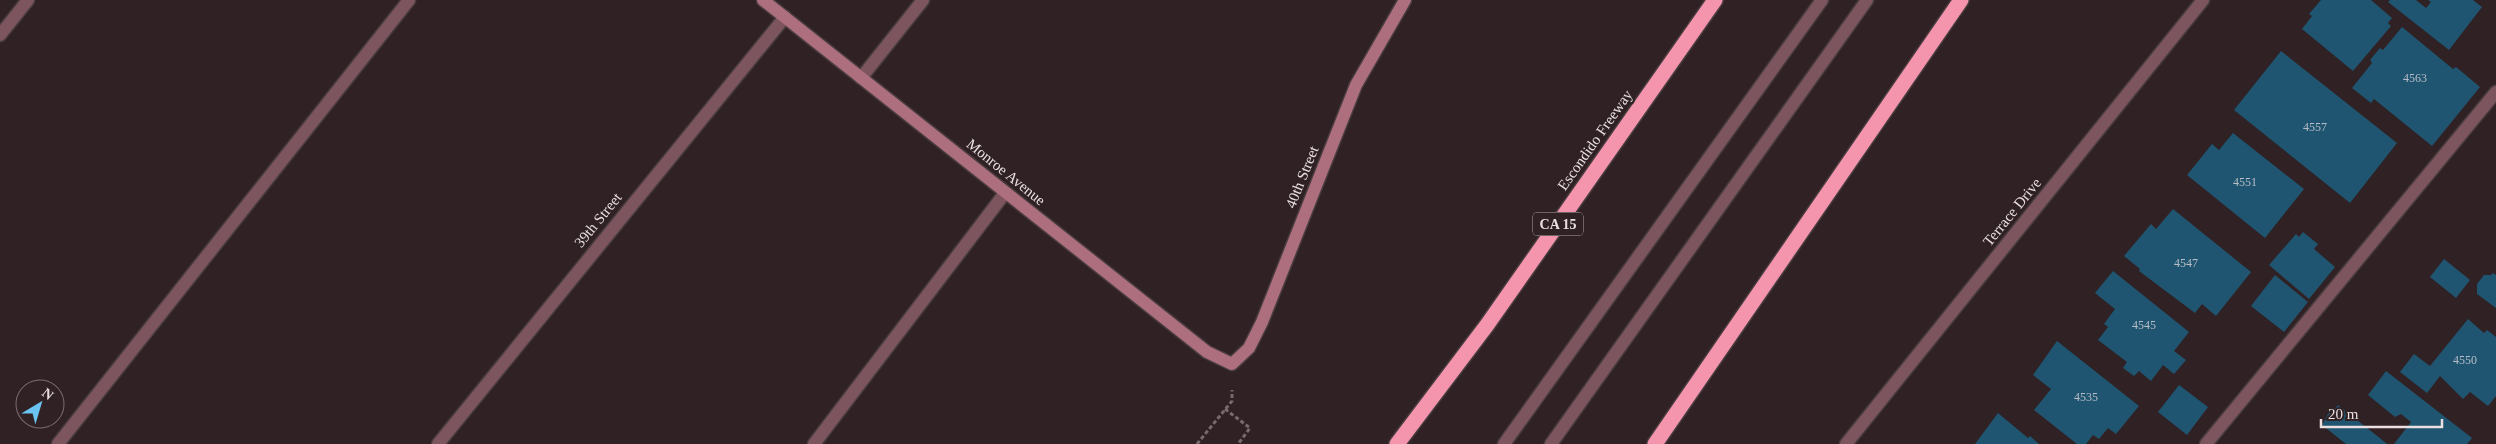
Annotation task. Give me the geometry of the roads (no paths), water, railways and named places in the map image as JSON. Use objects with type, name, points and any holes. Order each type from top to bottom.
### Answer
[{"type":"highway","name":"Escondido Freeway","points":[[1397,444],[1487,325],[1715,0]]},
{"type":"highway","points":[[1655,444],[1961,0]]},
{"type":"street","points":[[0,35],[28,0]]},
{"type":"street","points":[[58,444],[410,0]]},
{"type":"street","name":"Monroe Avenue","points":[[763,0],[1207,352],[1232,364]]},
{"type":"street","points":[[861,78],[923,0]]},
{"type":"street","name":"40th Street","points":[[1232,364],[1249,348],[1262,322],[1356,85],[1405,0]]},
{"type":"street","points":[[1504,444],[1822,0]]},
{"type":"street","points":[[1551,444],[1867,0]]},
{"type":"street","name":"Terrace Drive","points":[[1846,444],[2203,0]]},
{"type":"street","name":"39th Street","points":[[438,444],[784,17]]},
{"type":"street","points":[[2206,444],[2496,92]]},
{"type":"street","points":[[814,444],[1005,193]]}]
